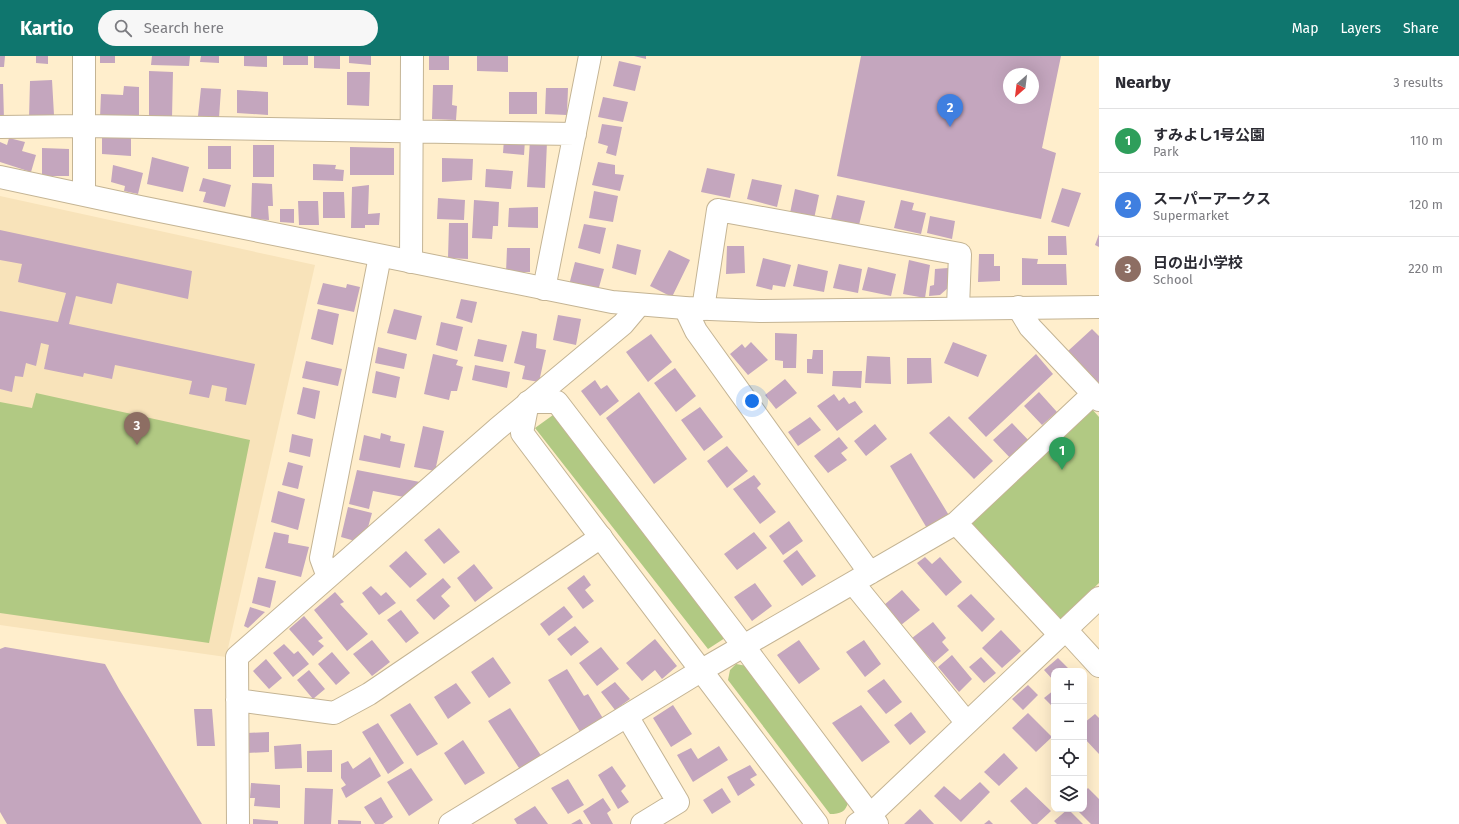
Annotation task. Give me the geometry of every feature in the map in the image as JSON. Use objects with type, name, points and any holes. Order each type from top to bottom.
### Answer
[{"type":"street","points":[[84,56],[84,194]]},
{"type":"street","points":[[411,262],[412,56]]},
{"type":"street","points":[[544,288],[590,56]]},
{"type":"street","points":[[0,127],[84,126],[411,130],[575,134]]},
{"type":"street","points":[[0,177],[140,207],[612,302],[694,309],[760,311],[1099,307]]},
{"type":"street","points":[[958,308],[960,254],[718,210],[694,309],[696,331],[861,578],[967,723]]},
{"type":"street","points":[[328,577],[321,558],[380,256]]},
{"type":"street","points":[[238,824],[237,657],[528,402],[623,324],[639,305]]},
{"type":"street","points":[[450,824],[702,670],[745,647],[956,523],[1096,397],[1030,327],[1018,308]]},
{"type":"street","points":[[528,402],[522,433],[817,824]]},
{"type":"street","points":[[528,402],[557,402],[745,647],[868,821],[967,723],[1099,598]]},
{"type":"street","points":[[956,523],[1063,633],[1099,666]]},
{"type":"street","points":[[237,700],[334,713],[369,694],[601,537]]},
{"type":"street","points":[[627,716],[678,802],[642,824]]},
{"type":"shaded area","points":[[0,196],[315,265],[226,657],[0,625]]},
{"type":"green space","points":[[36,393],[250,440],[209,643],[0,613],[0,402],[32,408]]},
{"type":"green space","points":[[1091,408],[1099,417],[1099,583],[1061,619],[968,523]]},
{"type":"green space","points":[[553,415],[725,638],[708,649],[535,428]]},
{"type":"green space","points":[[736,664],[747,666],[848,802],[846,808],[842,812],[830,814],[728,680],[730,670]]},
{"type":"building","points":[[0,56],[5,56],[4,67],[0,67]]},
{"type":"building","points":[[36,56],[48,56],[48,64],[36,63]]},
{"type":"building","points":[[100,56],[115,56],[115,63],[100,63]]},
{"type":"building","points":[[152,56],[190,56],[189,66],[151,65]]},
{"type":"building","points":[[201,56],[219,56],[219,63],[200,62]]},
{"type":"building","points":[[244,56],[267,56],[267,67],[244,66]]},
{"type":"building","points":[[283,56],[308,56],[308,65],[283,65]]},
{"type":"building","points":[[314,56],[340,56],[340,69],[314,68]]},
{"type":"building","points":[[349,56],[371,56],[371,65],[349,63]]},
{"type":"building","points":[[429,56],[449,56],[449,70],[429,70]]},
{"type":"building","points":[[477,56],[508,56],[508,72],[477,71]]},
{"type":"building","points":[[634,56],[646,56],[646,59]]},
{"type":"building","points":[[861,56],[1061,56],[1042,148],[1056,153],[1041,219],[837,176]]},
{"type":"building","points":[[619,61],[641,66],[635,91],[613,86]]},
{"type":"building","points":[[149,71],[173,72],[172,118],[149,118]]},
{"type":"building","points":[[347,72],[370,72],[369,106],[347,105]]},
{"type":"building","points":[[52,80],[54,115],[43,115],[43,119],[29,119],[30,81]]},
{"type":"building","points":[[0,84],[3,84],[4,119],[0,119]]},
{"type":"building","points":[[433,85],[453,85],[452,105],[457,106],[456,120],[432,119]]},
{"type":"building","points":[[124,86],[139,87],[139,119],[100,118],[101,94],[123,95]]},
{"type":"building","points":[[201,88],[221,89],[219,118],[198,116]]},
{"type":"building","points":[[546,88],[568,88],[567,115],[545,114]]},
{"type":"building","points":[[237,90],[268,92],[268,115],[237,113]]},
{"type":"building","points":[[509,92],[537,92],[537,114],[509,114]]},
{"type":"building","points":[[603,97],[628,102],[623,122],[598,117]]},
{"type":"building","points":[[602,124],[622,127],[616,156],[606,153],[608,146],[598,143]]},
{"type":"building","points":[[102,137],[131,138],[131,156],[102,154]]},
{"type":"building","points":[[9,138],[25,142],[22,151],[36,155],[31,172],[0,162],[0,142],[7,145]]},
{"type":"building","points":[[504,139],[525,140],[524,155],[503,153]]},
{"type":"building","points":[[530,140],[547,142],[545,188],[527,187]]},
{"type":"building","points":[[253,145],[274,145],[274,177],[253,177]]},
{"type":"building","points":[[208,146],[231,146],[231,169],[208,169]]},
{"type":"building","points":[[350,147],[394,148],[394,175],[350,175]]},
{"type":"building","points":[[42,148],[69,149],[69,176],[42,176]]},
{"type":"building","points":[[152,157],[189,167],[183,192],[147,184]]},
{"type":"building","points":[[442,158],[473,159],[472,180],[442,182]]},
{"type":"building","points":[[598,162],[615,165],[615,174],[624,175],[620,191],[592,185]]},
{"type":"building","points":[[313,164],[336,165],[335,169],[344,170],[343,181],[313,180]]},
{"type":"building","points":[[113,165],[143,173],[138,194],[124,191],[125,186],[111,182]]},
{"type":"building","points":[[707,168],[735,174],[730,198],[701,192]]},
{"type":"building","points":[[486,169],[513,171],[511,189],[485,187]]},
{"type":"building","points":[[203,178],[231,185],[225,207],[203,202],[206,192],[199,191]]},
{"type":"building","points":[[752,179],[782,185],[777,207],[747,199]]},
{"type":"building","points":[[252,183],[272,184],[273,206],[268,206],[269,220],[251,219]]},
{"type":"building","points":[[369,185],[368,214],[380,213],[379,225],[365,225],[365,228],[351,228],[352,187]]},
{"type":"building","points":[[1062,188],[1081,193],[1069,227],[1051,222]]},
{"type":"building","points":[[795,189],[819,195],[814,219],[790,213]]},
{"type":"building","points":[[594,191],[618,196],[613,222],[589,218]]},
{"type":"building","points":[[323,192],[344,192],[345,218],[323,218]]},
{"type":"building","points":[[837,195],[865,201],[859,225],[831,219]]},
{"type":"building","points":[[438,198],[465,200],[464,220],[437,219]]},
{"type":"building","points":[[474,200],[499,202],[498,226],[493,226],[492,239],[472,238]]},
{"type":"building","points":[[901,200],[914,203],[912,210],[926,213],[921,234],[894,228]]},
{"type":"building","points":[[298,201],[318,201],[319,225],[299,225]]},
{"type":"building","points":[[538,207],[538,228],[508,227],[509,208]]},
{"type":"building","points":[[280,209],[294,209],[294,223],[280,222]]},
{"type":"building","points":[[930,216],[955,221],[952,239],[927,233]]},
{"type":"building","points":[[449,223],[468,223],[468,259],[448,258]]},
{"type":"building","points":[[584,224],[606,228],[600,254],[578,248]]},
{"type":"building","points":[[0,230],[192,271],[188,299],[117,283],[112,304],[76,296],[69,324],[255,364],[246,405],[225,401],[227,388],[212,385],[209,398],[189,394],[192,381],[115,365],[112,379],[84,373],[83,377],[44,369],[49,345],[41,343],[36,366],[26,363],[23,377],[15,376],[12,392],[0,389],[0,311],[58,322],[66,293],[18,282],[22,264],[0,260]]},
{"type":"building","points":[[1099,234],[1099,247],[1095,245]]},
{"type":"building","points":[[1048,236],[1066,236],[1067,255],[1048,255]]},
{"type":"building","points":[[617,244],[641,250],[636,275],[612,268]]},
{"type":"building","points":[[727,246],[744,246],[745,273],[726,274]]},
{"type":"building","points":[[507,248],[530,248],[530,272],[506,272]]},
{"type":"building","points":[[669,250],[690,260],[672,297],[650,286]]},
{"type":"building","points":[[979,254],[994,254],[994,266],[1000,266],[1000,281],[978,282]]},
{"type":"building","points":[[763,258],[791,265],[785,287],[773,285],[772,290],[756,286]]},
{"type":"building","points":[[1022,258],[1038,259],[1037,264],[1066,264],[1067,285],[1022,285]]},
{"type":"building","points":[[909,260],[930,265],[925,298],[903,294]]},
{"type":"building","points":[[575,262],[604,269],[598,291],[569,285]]},
{"type":"building","points":[[798,264],[828,271],[824,292],[793,286]]},
{"type":"building","points":[[839,264],[862,269],[858,293],[833,288]]},
{"type":"building","points":[[868,267],[896,274],[891,296],[862,290]]},
{"type":"building","points":[[948,268],[949,287],[940,295],[929,296],[930,286],[934,285],[935,269]]},
{"type":"building","points":[[323,283],[346,288],[347,284],[360,287],[354,312],[317,304]]},
{"type":"building","points":[[461,299],[477,302],[472,323],[456,318]]},
{"type":"building","points":[[318,309],[339,314],[333,345],[311,339]]},
{"type":"building","points":[[394,309],[422,316],[416,340],[387,333]]},
{"type":"building","points":[[558,315],[581,319],[576,345],[553,340]]},
{"type":"building","points":[[441,322],[463,327],[457,351],[436,345]]},
{"type":"building","points":[[1092,329],[1099,336],[1099,383],[1068,351]]},
{"type":"building","points":[[522,331],[537,334],[536,348],[546,350],[539,382],[522,379],[525,366],[514,363]]},
{"type":"building","points":[[775,333],[797,334],[796,368],[783,368],[783,361],[775,360]]},
{"type":"building","points":[[651,334],[672,362],[648,382],[626,352]]},
{"type":"building","points":[[478,339],[507,345],[503,362],[474,356]]},
{"type":"building","points":[[751,342],[768,360],[748,375],[730,354],[742,344],[745,348]]},
{"type":"building","points":[[953,342],[987,355],[978,377],[944,363]]},
{"type":"building","points":[[378,347],[407,354],[404,369],[375,363]]},
{"type":"building","points":[[813,350],[823,350],[823,374],[807,373],[807,359],[812,359]]},
{"type":"building","points":[[433,354],[458,360],[456,365],[463,367],[457,391],[451,391],[449,400],[424,394]]},
{"type":"building","points":[[1036,354],[1053,374],[986,437],[968,418]]},
{"type":"building","points":[[867,356],[890,357],[891,384],[865,383]]},
{"type":"building","points":[[907,358],[931,358],[932,383],[907,384]]},
{"type":"building","points":[[306,361],[342,369],[338,386],[302,378]]},
{"type":"building","points":[[475,365],[510,372],[507,388],[472,380]]},
{"type":"building","points":[[675,368],[696,396],[676,412],[654,383]]},
{"type":"building","points":[[376,371],[400,377],[396,398],[372,393]]},
{"type":"building","points":[[833,371],[862,371],[861,388],[832,386]]},
{"type":"building","points":[[785,379],[797,393],[776,409],[765,395]]},
{"type":"building","points":[[595,380],[601,389],[607,385],[619,401],[600,416],[581,391]]},
{"type":"building","points":[[303,387],[320,391],[315,419],[297,414]]},
{"type":"building","points":[[639,392],[687,459],[654,484],[606,418]]},
{"type":"building","points":[[1039,392],[1057,412],[1042,425],[1024,406]]},
{"type":"building","points":[[834,394],[839,401],[844,397],[849,404],[855,401],[863,412],[837,431],[817,406]]},
{"type":"building","points":[[700,407],[723,437],[704,451],[681,420]]},
{"type":"building","points":[[949,416],[993,461],[974,479],[929,433]]},
{"type":"building","points":[[810,417],[821,430],[798,446],[788,432]]},
{"type":"building","points":[[1012,423],[1033,445],[1014,462],[993,440]]},
{"type":"building","points":[[875,424],[887,439],[866,456],[854,441]]},
{"type":"building","points":[[423,426],[444,431],[435,471],[414,467]]},
{"type":"building","points":[[381,433],[391,436],[390,441],[405,444],[400,468],[359,460],[364,435],[380,439]]},
{"type":"building","points":[[292,434],[313,439],[310,457],[289,452]]},
{"type":"building","points":[[839,437],[848,448],[841,453],[847,460],[828,473],[814,456]]},
{"type":"building","points":[[727,446],[748,471],[727,488],[707,461]]},
{"type":"building","points":[[911,453],[950,517],[928,530],[890,466]]},
{"type":"building","points":[[288,462],[303,466],[298,489],[282,485]]},
{"type":"building","points":[[357,470],[420,482],[409,498],[373,491],[369,509],[349,504]]},
{"type":"building","points":[[754,475],[761,484],[757,488],[776,512],[760,524],[733,489]]},
{"type":"building","points":[[278,491],[305,499],[298,530],[271,522]]},
{"type":"building","points":[[348,507],[372,513],[367,531],[355,541],[341,537]]},
{"type":"building","points":[[789,521],[803,541],[783,555],[769,536]]},
{"type":"building","points":[[439,528],[460,552],[444,564],[424,540]]},
{"type":"building","points":[[274,532],[289,535],[288,543],[309,547],[301,577],[265,568]]},
{"type":"building","points":[[754,532],[767,548],[737,570],[724,554]]},
{"type":"building","points":[[797,550],[816,576],[802,586],[783,561]]},
{"type":"building","points":[[406,551],[427,574],[410,588],[389,566]]},
{"type":"building","points":[[925,557],[932,564],[940,557],[962,582],[946,596],[917,563]]},
{"type":"building","points":[[474,564],[493,588],[475,602],[457,578]]},
{"type":"building","points":[[584,575],[591,585],[585,590],[594,601],[583,609],[567,588]]},
{"type":"building","points":[[258,577],[276,581],[270,608],[252,603]]},
{"type":"building","points":[[443,578],[451,587],[441,596],[450,606],[434,620],[416,600]]},
{"type":"building","points":[[755,583],[772,606],[752,621],[734,597]]},
{"type":"building","points":[[371,586],[381,596],[386,592],[396,603],[379,615],[362,593]]},
{"type":"building","points":[[902,590],[920,610],[901,625],[884,605]]},
{"type":"building","points":[[335,592],[344,602],[340,604],[368,634],[347,651],[314,610]]},
{"type":"building","points":[[971,594],[995,619],[982,632],[957,606]]},
{"type":"building","points":[[564,606],[573,617],[549,636],[540,624]]},
{"type":"building","points":[[250,607],[265,612],[248,628],[244,626]]},
{"type":"building","points":[[401,610],[419,633],[406,643],[387,620]]},
{"type":"building","points":[[304,616],[323,638],[318,641],[324,646],[313,656],[289,629]]},
{"type":"building","points":[[933,622],[946,638],[942,642],[949,650],[934,663],[912,638]]},
{"type":"building","points":[[575,626],[589,642],[571,656],[557,639]]},
{"type":"building","points":[[1001,630],[1021,651],[1002,668],[982,648]]},
{"type":"building","points":[[655,639],[677,666],[662,679],[655,670],[642,681],[626,663]]},
{"type":"building","points":[[372,640],[390,662],[372,676],[353,654]]},
{"type":"building","points":[[799,640],[820,669],[799,684],[777,655]]},
{"type":"building","points":[[864,640],[881,664],[865,677],[846,652]]},
{"type":"building","points":[[284,644],[294,654],[298,651],[309,664],[293,677],[273,653]]},
{"type":"building","points":[[5,647],[105,664],[202,824],[7,824],[0,812],[0,649]]},
{"type":"building","points":[[601,647],[619,669],[597,686],[579,663]]},
{"type":"building","points":[[332,652],[350,673],[336,685],[318,664]]},
{"type":"building","points":[[952,655],[972,679],[959,692],[938,667]]},
{"type":"building","points":[[493,657],[511,683],[489,698],[471,672]]},
{"type":"building","points":[[981,657],[996,673],[984,683],[969,667]]},
{"type":"building","points":[[1058,658],[1068,668],[1051,668],[1051,678],[1044,670]]},
{"type":"building","points":[[266,659],[282,678],[269,689],[253,671]]},
{"type":"building","points":[[567,669],[584,696],[588,694],[604,720],[582,735],[548,680]]},
{"type":"building","points":[[309,670],[325,689],[313,699],[297,680]]},
{"type":"building","points":[[884,679],[902,702],[886,714],[867,691]]},
{"type":"building","points":[[615,682],[630,699],[615,710],[601,692]]},
{"type":"building","points":[[456,683],[471,703],[448,719],[434,697]]},
{"type":"building","points":[[1028,685],[1038,695],[1023,710],[1012,699]]},
{"type":"building","points":[[1051,692],[1051,705],[1044,698]]},
{"type":"building","points":[[410,703],[438,744],[417,756],[390,715]]},
{"type":"building","points":[[673,705],[692,734],[671,747],[653,718]]},
{"type":"building","points":[[861,705],[890,742],[862,762],[832,723]]},
{"type":"building","points":[[510,708],[542,757],[521,771],[488,721]]},
{"type":"building","points":[[194,709],[212,709],[215,746],[197,746]]},
{"type":"building","points":[[911,712],[926,732],[910,745],[894,725]]},
{"type":"building","points":[[1028,713],[1051,736],[1051,738],[1036,752],[1012,728]]},
{"type":"building","points":[[1095,714],[1099,718],[1099,754],[1087,741],[1087,721]]},
{"type":"building","points":[[378,723],[404,763],[388,774],[362,732]]},
{"type":"building","points":[[269,732],[269,752],[247,753],[247,733]]},
{"type":"building","points":[[463,740],[485,773],[465,785],[444,753]]},
{"type":"building","points":[[301,744],[302,768],[275,769],[274,746]]},
{"type":"building","points":[[719,746],[728,760],[693,782],[677,755],[691,748],[698,759]]},
{"type":"building","points":[[332,750],[332,772],[307,772],[307,751]]},
{"type":"building","points":[[1004,753],[1018,768],[999,786],[984,772]]},
{"type":"building","points":[[370,757],[381,776],[346,798],[341,788],[346,785],[341,778],[341,764],[348,761],[353,769]]},
{"type":"building","points":[[750,765],[757,775],[750,779],[755,785],[738,796],[727,777]]},
{"type":"building","points":[[612,766],[626,786],[621,791],[629,802],[618,809],[598,775]]},
{"type":"building","points":[[411,768],[433,800],[409,816],[387,782]]},
{"type":"building","points":[[568,779],[584,805],[568,814],[551,788]]},
{"type":"building","points":[[980,782],[990,792],[961,822],[934,796],[944,786],[960,800]]},
{"type":"building","points":[[251,783],[280,785],[280,808],[254,806],[255,798],[250,798]]},
{"type":"building","points":[[1026,787],[1051,811],[1037,824],[1032,824],[1010,801]]},
{"type":"building","points":[[305,788],[333,789],[331,824],[304,824]]},
{"type":"building","points":[[722,788],[731,802],[712,814],[703,800]]},
{"type":"building","points":[[1088,788],[1099,799],[1099,824],[1091,824],[1079,812],[1087,812]]},
{"type":"building","points":[[381,797],[393,817],[383,824],[375,824],[364,807]]},
{"type":"building","points":[[603,798],[611,810],[607,813],[613,824],[591,824],[583,811]]},
{"type":"building","points":[[535,806],[548,824],[517,824],[514,819]]},
{"type":"building","points":[[920,809],[934,824],[904,824]]},
{"type":"building","points":[[1064,812],[1071,812],[1083,824],[1057,824],[1054,821]]},
{"type":"building","points":[[253,819],[278,821],[278,824],[253,824]]},
{"type":"building","points":[[580,819],[583,824],[571,824]]},
{"type":"building","points":[[338,820],[361,821],[361,824],[338,824]]},
{"type":"building","points":[[989,820],[993,824],[984,824]]},
{"type":"place","name":"スーパーアークス","points":[[950,127]]},
{"type":"place","name":"日の出小学校","points":[[137,445]]},
{"type":"place","name":"すみよし1号公園","points":[[1062,470]]}]
